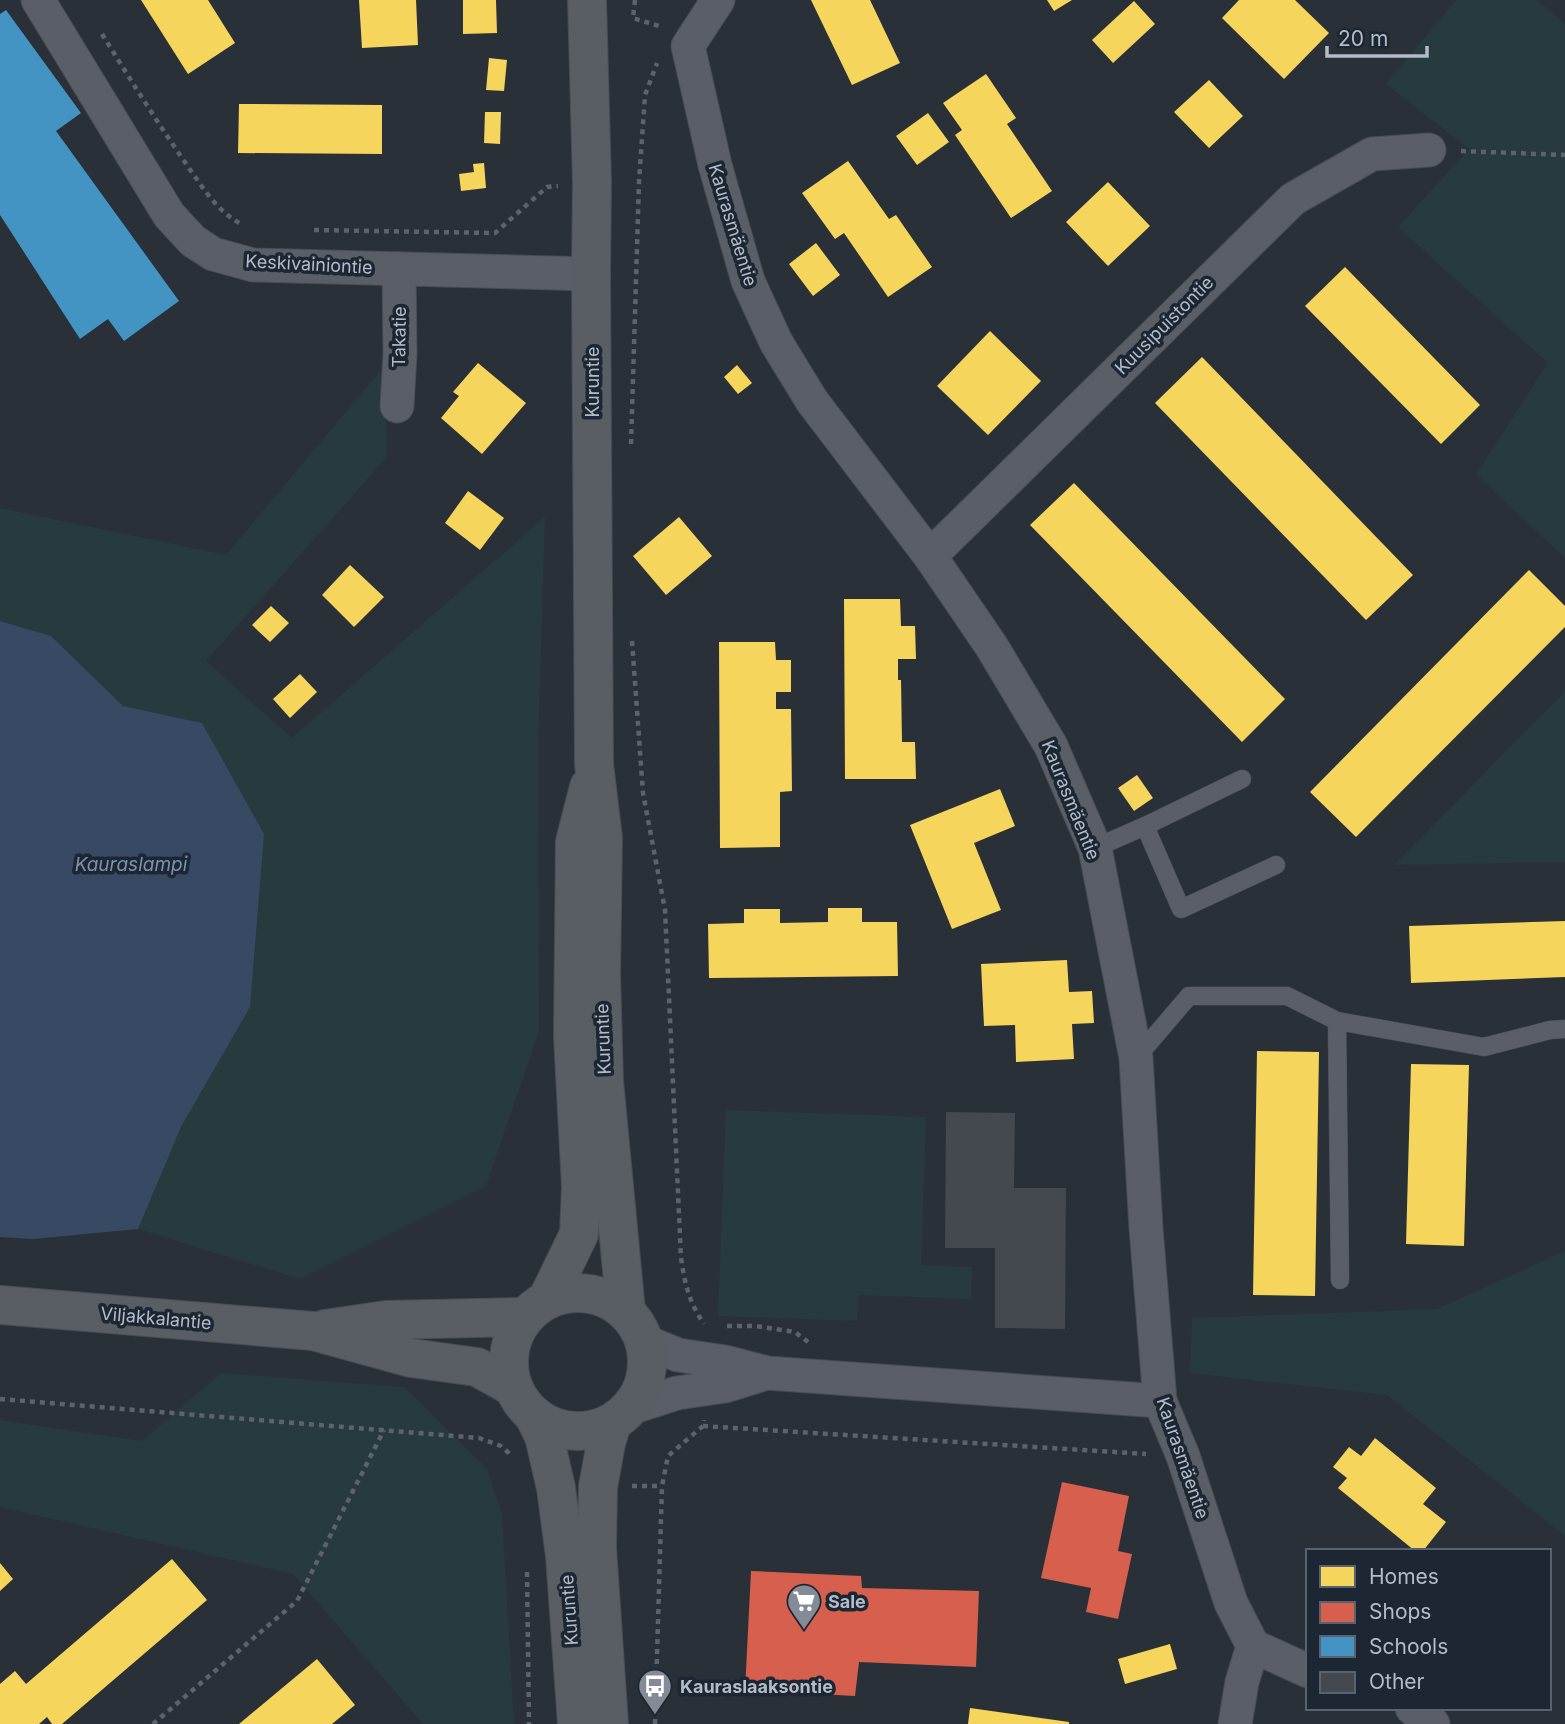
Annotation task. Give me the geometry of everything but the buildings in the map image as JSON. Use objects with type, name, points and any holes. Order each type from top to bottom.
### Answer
[{"type":"main road","name":"Kuruntie","points":[[587,0],[592,183],[594,764],[603,838],[601,975],[604,1081],[635,1326]]},
{"type":"main road","name":"Kuruntie","points":[[536,1308],[579,1234],[581,1187],[573,1036],[575,842],[594,764]]},
{"type":"main road","points":[[575,1293],[603,1297],[635,1326],[648,1364],[642,1388],[621,1415],[592,1430],[571,1431],[551,1426],[523,1401],[509,1363],[510,1350],[513,1338],[536,1308],[575,1293]]},
{"type":"main road","name":"Viljakkalantie","points":[[0,1305],[313,1331],[411,1358],[477,1367],[523,1401]]},
{"type":"main road","name":"Viljakkalantie","points":[[313,1331],[386,1320],[536,1308]]},
{"type":"main road","name":"Kuruntie","points":[[523,1401],[544,1436],[556,1488],[565,1556],[577,1724]]},
{"type":"main road","name":"Kuruntie","points":[[609,1724],[597,1548],[598,1487],[606,1443],[621,1415]]},
{"type":"street","name":"Keskivainiontie","points":[[38,0],[169,215],[193,241],[214,254],[253,265],[591,274]]},
{"type":"street","name":"Kaurasmäentie","points":[[718,0],[688,46],[715,165],[748,281],[776,342],[812,401],[930,556],[992,647],[1051,746],[1095,848],[1136,1058],[1160,1401],[1183,1456],[1231,1603],[1253,1646]]},
{"type":"street","name":"Kuusipuistontie","points":[[930,556],[1293,199],[1372,154],[1429,150]]},
{"type":"street","name":"Takatie","points":[[397,406],[400,354],[399,268]]},
{"type":"street","points":[[635,1326],[708,1374]]},
{"type":"street","points":[[621,1415],[677,1393],[725,1362],[767,1373],[1160,1401]]},
{"type":"street","points":[[1235,1724],[1242,1682],[1253,1646],[1306,1670]]},
{"type":"street","points":[[1415,1710],[1433,1724]]},
{"type":"lane","points":[[1095,848],[1242,779]]},
{"type":"lane","points":[[1145,826],[1181,909],[1276,865]]},
{"type":"lane","points":[[1136,1058],[1189,996],[1287,996],[1337,1021],[1484,1046],[1550,1030],[1565,1029]]},
{"type":"lane","points":[[1337,1021],[1340,1280]]},
{"type":"path","points":[[635,0],[633,18],[669,30]]},
{"type":"path","points":[[102,34],[160,126],[215,205],[234,221],[251,229]]},
{"type":"path","points":[[631,451],[639,182],[645,95],[659,56]]},
{"type":"path","points":[[1429,150],[1565,155]]},
{"type":"path","points":[[305,230],[495,233],[547,187],[639,182]]},
{"type":"path","points":[[631,630],[643,793],[665,910],[681,1258],[692,1307],[705,1326],[708,1374],[703,1426],[668,1456],[662,1486],[655,1724]]},
{"type":"path","points":[[0,1399],[479,1438],[501,1446],[516,1460]]},
{"type":"path","points":[[703,1426],[1183,1456]]},
{"type":"path","points":[[153,1724],[297,1601],[384,1430]]},
{"type":"path","points":[[527,1562],[529,1724]]},
{"type":"green space","points":[[1456,0],[1537,0],[1565,24],[1565,558],[1476,474],[1548,363],[1398,227],[1469,149],[1386,84]]},
{"type":"green space","points":[[387,363],[386,458],[206,661],[292,738],[545,517],[538,744],[539,1031],[486,1186],[300,1279],[138,1229],[182,1126],[202,723],[123,706],[51,636],[0,621],[0,508],[226,555]]},
{"type":"green space","points":[[1565,691],[1565,862],[1394,865]]},
{"type":"green space","points":[[726,1110],[926,1117],[921,1265],[972,1267],[971,1299],[858,1295],[857,1321],[718,1316]]},
{"type":"green space","points":[[1565,1251],[1565,1536],[1387,1395],[1190,1373],[1192,1318],[1437,1309]]},
{"type":"green space","points":[[221,1373],[404,1387],[487,1469],[502,1515],[514,1724],[423,1724],[293,1574],[0,1507],[0,1420],[142,1441]]},
{"type":"water","name":"Kauraslampi","points":[[0,621],[51,636],[123,706],[202,723],[264,834],[250,1007],[182,1125],[138,1229],[33,1239],[0,1237]]},
{"type":"place","name":"Sale","points":[[804,1631]]},
{"type":"place","name":"Kauraslaaksontie","points":[[655,1716]]}]
